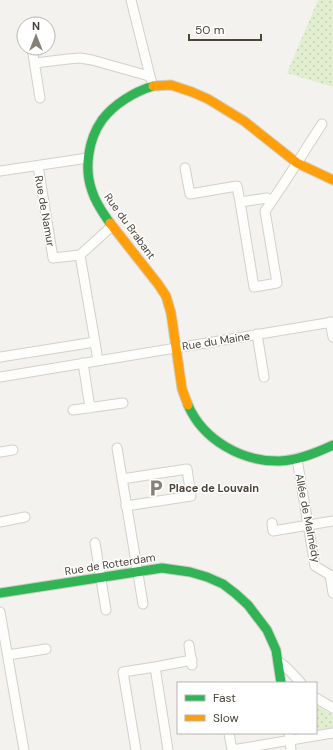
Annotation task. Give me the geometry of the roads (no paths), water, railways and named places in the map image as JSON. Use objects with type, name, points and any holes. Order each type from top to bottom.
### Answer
[{"type":"street","points":[[131,0],[152,86]]},
{"type":"street","points":[[34,56],[40,98]]},
{"type":"street","points":[[35,63],[68,58],[80,58],[149,76]]},
{"type":"street","name":"Rue du Brabant","points":[[333,180],[297,163],[244,121],[208,99],[171,85],[152,86],[137,92],[115,106],[102,120],[93,137],[88,158],[88,172],[91,190],[98,205],[112,226],[166,296],[171,313],[182,389],[192,413],[204,430],[229,450],[240,455],[272,462],[297,459],[321,451],[333,445]]},
{"type":"street","points":[[185,168],[190,194],[237,186],[254,287],[277,283],[265,211],[322,124]]},
{"type":"street","points":[[0,172],[88,158]]},
{"type":"street","name":"Rue de Namur","points":[[38,166],[53,258],[80,255]]},
{"type":"street","points":[[240,202],[267,198],[271,202]]},
{"type":"street","points":[[98,360],[80,255],[112,226]]},
{"type":"street","points":[[332,322],[333,337]]},
{"type":"street","name":"Rue du Maine","points":[[0,377],[332,322]]},
{"type":"street","points":[[257,334],[264,376]]},
{"type":"street","points":[[0,357],[95,342]]},
{"type":"street","points":[[83,363],[90,408]]},
{"type":"street","points":[[73,410],[123,403]]},
{"type":"street","points":[[117,448],[143,604]]},
{"type":"street","points":[[0,452],[13,450]]},
{"type":"street","name":"Allée de Malmédy","points":[[297,459],[315,566],[330,575],[333,593]]},
{"type":"street","points":[[122,479],[186,469],[191,496],[126,506]]},
{"type":"street","points":[[0,522],[25,517]]},
{"type":"street","points":[[272,523],[273,531],[333,521]]},
{"type":"street","points":[[95,543],[106,610]]},
{"type":"street","name":"Rue de Rotterdam","points":[[0,593],[162,568],[190,572],[207,577],[223,584],[236,594],[248,605],[260,620],[267,630],[276,650],[281,682]]},
{"type":"street","points":[[0,612],[24,750]]},
{"type":"street","points":[[136,750],[123,672],[155,666],[192,663],[189,645]]},
{"type":"street","points":[[8,655],[46,649]]},
{"type":"street","points":[[278,661],[300,682]]},
{"type":"street","points":[[155,666],[168,750]]},
{"type":"street","points":[[317,699],[333,708]]},
{"type":"street","points":[[229,734],[232,750],[289,737],[333,734]]},
{"type":"street","points":[[289,737],[291,750]]},
{"type":"place","name":"Place de Louvain","points":[[156,488]]}]
